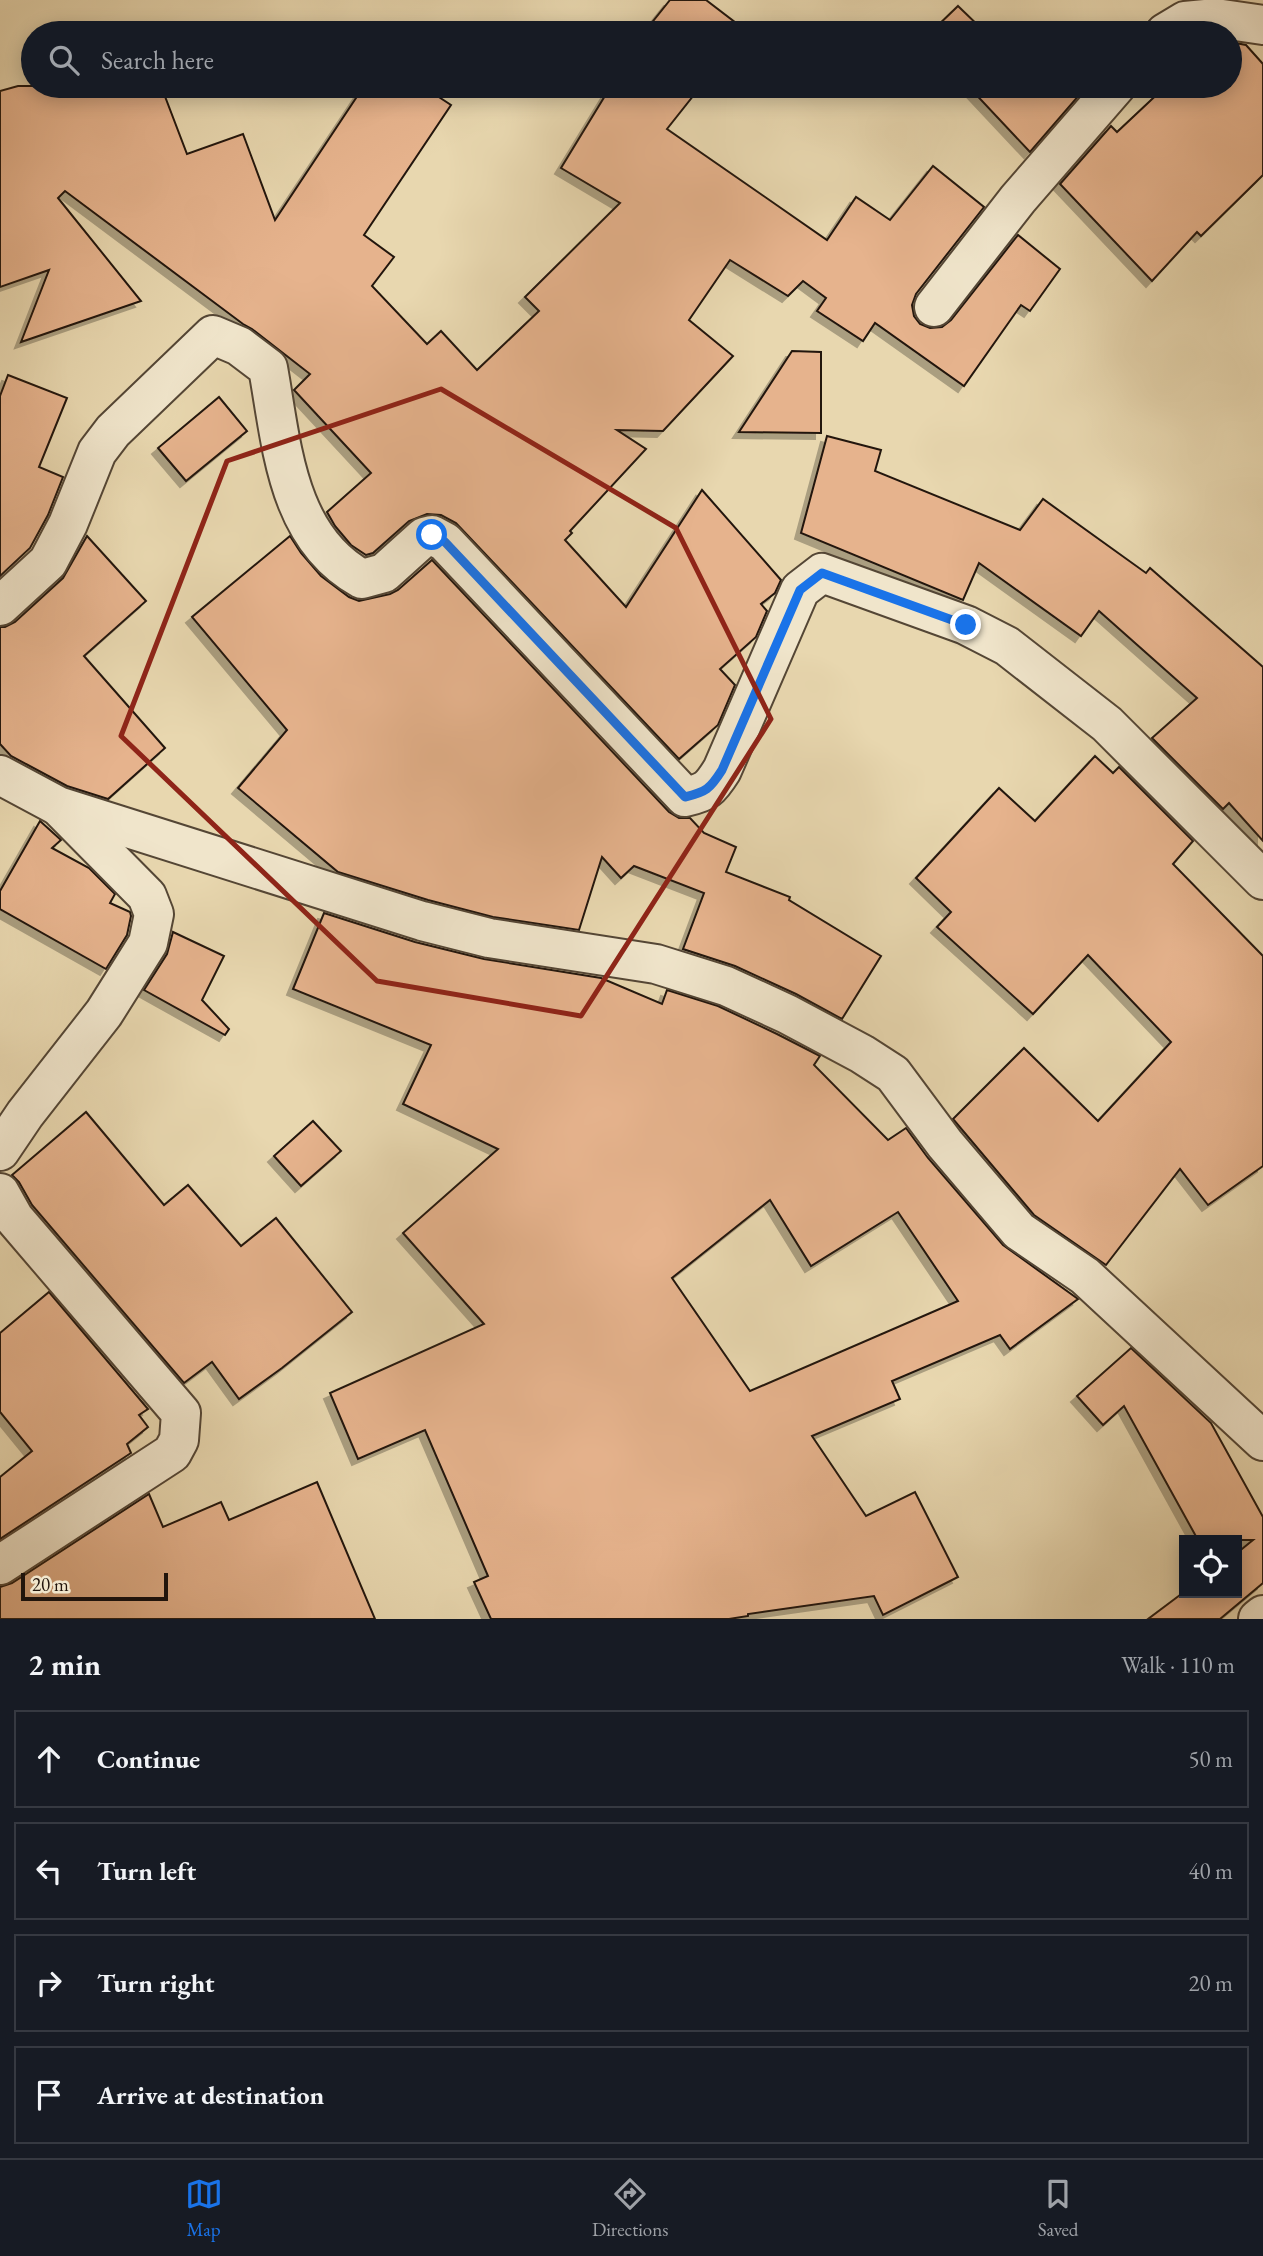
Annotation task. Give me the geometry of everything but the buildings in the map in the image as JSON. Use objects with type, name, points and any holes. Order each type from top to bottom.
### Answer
[{"type":"street","points":[[1185,21],[1230,21]]},
{"type":"street","points":[[1242,22],[1263,25]]},
{"type":"street","points":[[934,307],[1018,199],[1106,98]]},
{"type":"street","points":[[0,606],[48,562],[68,524],[97,452],[213,335],[239,346],[268,368],[291,490],[312,534],[349,572],[362,579],[384,573],[424,537],[432,535],[445,542],[685,797],[710,788],[722,770],[800,590],[822,573],[966,625],[1007,646],[1107,724],[1263,880]]},
{"type":"street","points":[[0,775],[58,806],[422,921],[489,938],[656,964],[726,986],[787,1014],[862,1054],[893,1074],[944,1144],[1019,1231],[1085,1276],[1263,1441]]},
{"type":"street","points":[[0,1151],[25,1114],[104,1013],[148,943],[153,914],[147,896],[58,806]]},
{"type":"street","points":[[0,1193],[14,1218],[181,1413],[179,1440],[172,1453],[0,1565]]},
{"type":"street","points":[[1258,1619],[1263,1615]]},
{"type":"highlighted area","points":[[441,389],[676,528],[771,719],[581,1016],[377,981],[121,736],[227,461]]},
{"type":"route","points":[[432,535],[445,542],[685,797],[710,788],[722,770],[800,590],[822,573],[966,625]]}]
